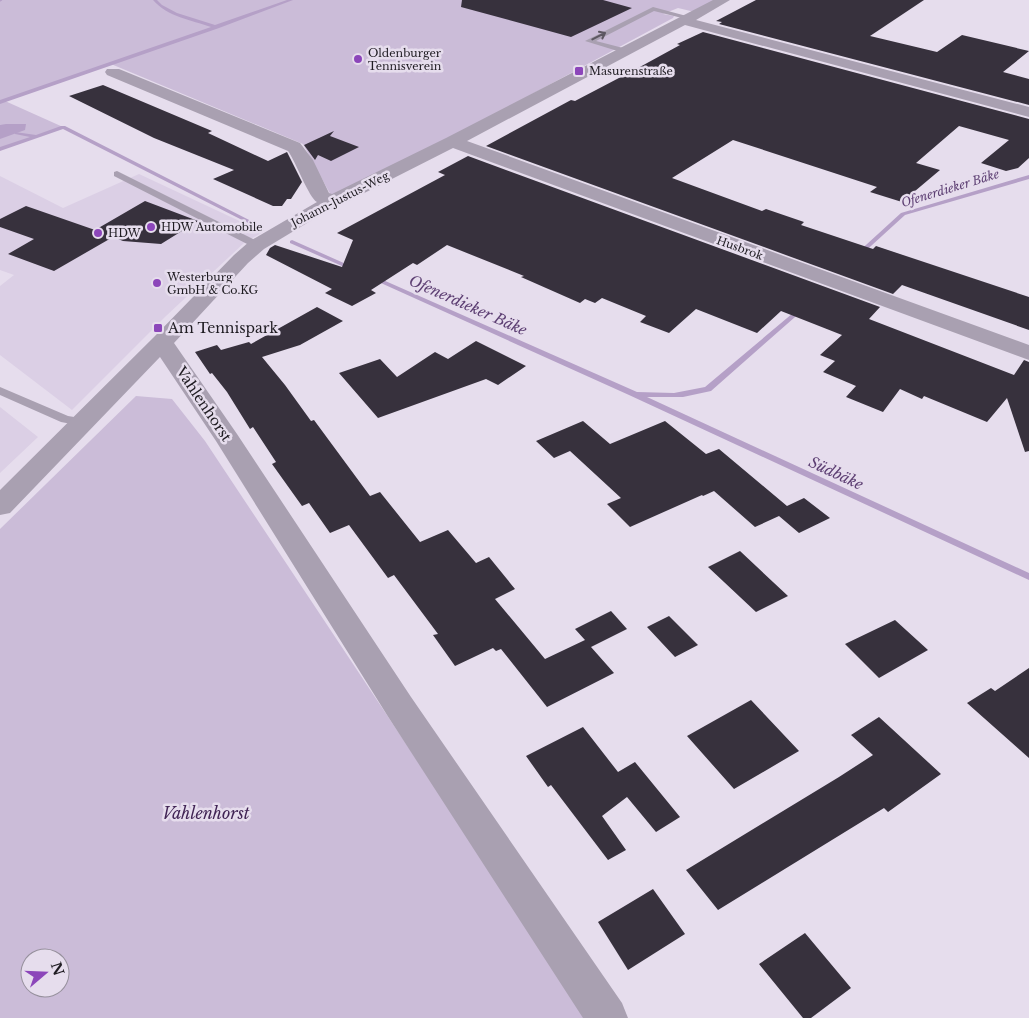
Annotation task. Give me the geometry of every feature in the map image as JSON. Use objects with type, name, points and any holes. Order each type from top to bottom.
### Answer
[{"type":"street","name":"Johann-Justus-Weg","points":[[0,506],[162,342],[240,259],[258,245],[310,213],[452,142],[723,0]]},
{"type":"street","points":[[687,20],[1029,112]]},
{"type":"street","points":[[113,72],[294,146],[304,160],[321,197],[334,201]]},
{"type":"street","name":"Husbrok","points":[[452,142],[1029,353]]},
{"type":"street","name":"Vahlenhorst","points":[[162,342],[228,440],[399,706],[607,1018]]},
{"type":"lane","points":[[624,52],[589,41],[653,9],[687,20]]},
{"type":"lane","points":[[117,174],[258,245]]},
{"type":"lane","points":[[0,391],[65,419],[82,422]]},
{"type":"shaded area","points":[[26,124],[25,130],[0,139],[0,125]]},
{"type":"shaded area","points":[[139,174],[263,232],[244,243],[166,316],[72,410],[0,355],[0,286],[14,275],[0,270],[0,176],[63,208]]},
{"type":"shaded area","points":[[0,407],[38,437],[0,473]]},
{"type":"green space","points":[[3,0],[723,0],[699,13],[678,8],[663,14],[674,16],[334,201],[303,144],[111,64],[5,101],[63,127],[0,150],[0,2]]},
{"type":"green space","name":"Vahlenhorst","points":[[136,396],[172,399],[205,441],[588,1018],[0,1018],[0,529]]},
{"type":"building","points":[[462,0],[603,0],[632,8],[571,37],[461,7]]},
{"type":"building","points":[[756,0],[924,0],[870,36],[937,52],[962,35],[1029,51],[1003,72],[1029,79],[1029,105],[719,24],[722,22],[716,21]]},
{"type":"building","points":[[703,32],[1029,119],[1029,158],[1018,168],[1006,171],[981,163],[1009,140],[959,126],[916,163],[940,170],[902,202],[870,192],[877,187],[733,140],[672,178],[762,211],[766,209],[804,222],[801,225],[873,249],[876,246],[1029,297],[1029,330],[902,285],[893,294],[486,146],[571,100],[575,101],[638,68],[680,45],[677,44]]},
{"type":"building","points":[[103,85],[212,131],[208,133],[268,161],[287,152],[302,182],[291,199],[287,199],[282,206],[273,206],[213,179],[234,170],[154,138],[69,96]]},
{"type":"building","points":[[334,131],[330,136],[359,147],[331,161],[318,155],[315,160],[304,145]]},
{"type":"building","points":[[468,156],[880,307],[869,319],[1014,375],[1024,360],[1029,362],[1029,451],[1025,452],[1007,398],[987,422],[924,396],[922,399],[900,389],[883,412],[846,397],[856,386],[823,372],[835,361],[820,355],[842,335],[781,311],[757,333],[696,309],[669,333],[640,322],[646,316],[602,298],[595,303],[585,299],[580,303],[521,277],[524,276],[447,245],[417,265],[413,263],[371,290],[376,293],[352,306],[325,293],[332,289],[266,255],[270,248],[275,245],[342,267],[353,240],[337,233],[445,175],[438,172]]},
{"type":"building","name":"HDW","points":[[145,201],[198,221],[161,244],[123,241],[113,237],[54,271],[8,254],[34,239],[0,227],[0,219],[26,206],[95,230]]},
{"type":"building","points":[[317,307],[343,321],[300,345],[262,357],[311,421],[314,420],[370,496],[380,492],[420,542],[448,530],[476,563],[489,557],[515,589],[495,599],[545,659],[585,640],[575,629],[611,611],[627,629],[591,647],[614,673],[547,707],[501,649],[496,651],[493,648],[455,666],[433,635],[438,634],[394,575],[388,578],[349,525],[330,533],[309,503],[302,506],[272,464],[276,462],[253,427],[250,429],[227,392],[212,373],[210,374],[195,352],[217,345],[221,350],[249,342],[251,344]]},
{"type":"building","points":[[476,341],[526,366],[498,385],[486,379],[378,418],[339,373],[380,359],[397,377],[435,352],[448,359]]},
{"type":"building","points":[[583,421],[610,444],[665,421],[706,454],[719,449],[787,506],[804,498],[830,518],[799,533],[779,516],[755,527],[714,491],[630,527],[607,504],[621,498],[570,451],[554,458],[536,441]]},
{"type":"building","points":[[740,551],[788,596],[756,612],[708,567]]},
{"type":"building","points":[[669,616],[698,645],[675,657],[647,627]]},
{"type":"building","points":[[895,620],[928,650],[879,678],[845,644]]},
{"type":"building","points":[[1029,668],[1029,758],[967,703],[991,688],[995,691]]},
{"type":"building","points":[[751,700],[799,751],[734,789],[687,736]]},
{"type":"building","points":[[879,717],[941,774],[888,812],[884,808],[718,910],[686,870],[873,755],[851,735]]},
{"type":"building","points":[[583,727],[618,772],[635,762],[680,817],[656,832],[627,797],[602,816],[626,850],[608,860],[551,785],[548,787],[526,756]]},
{"type":"building","points":[[653,889],[685,934],[628,970],[598,922]]},
{"type":"building","points":[[805,933],[851,988],[811,1018],[803,1018],[759,964]]},
{"type":"waterway","points":[[155,0],[175,14],[215,27]]},
{"type":"waterway","points":[[215,27],[291,0]]},
{"type":"waterway","points":[[0,102],[215,27]]},
{"type":"waterway","name":"Ofenerdieker Bäke","points":[[0,149],[63,127],[252,223]]},
{"type":"waterway","points":[[17,133],[35,136]]},
{"type":"waterway","name":"Ofenerdieker Bäke","points":[[858,255],[903,214],[1029,177]]},
{"type":"waterway","name":"Ofenerdieker Bäke","points":[[292,242],[353,269]]},
{"type":"waterway","name":"Südbäke","points":[[374,278],[632,393],[1029,577]]},
{"type":"waterway","points":[[640,394],[674,395],[708,389],[801,309]]},
{"type":"place","name":"Oldenburger Tennisverein","points":[[358,59]]},
{"type":"place","name":"Masurenstraße","points":[[579,71]]},
{"type":"place","name":"HDW Automobile","points":[[151,227]]},
{"type":"place","name":"HDW","points":[[98,233]]},
{"type":"place","name":"Westerburg GmbH & Co.KG","points":[[157,283]]},
{"type":"place","name":"Am Tennispark","points":[[158,328]]}]
